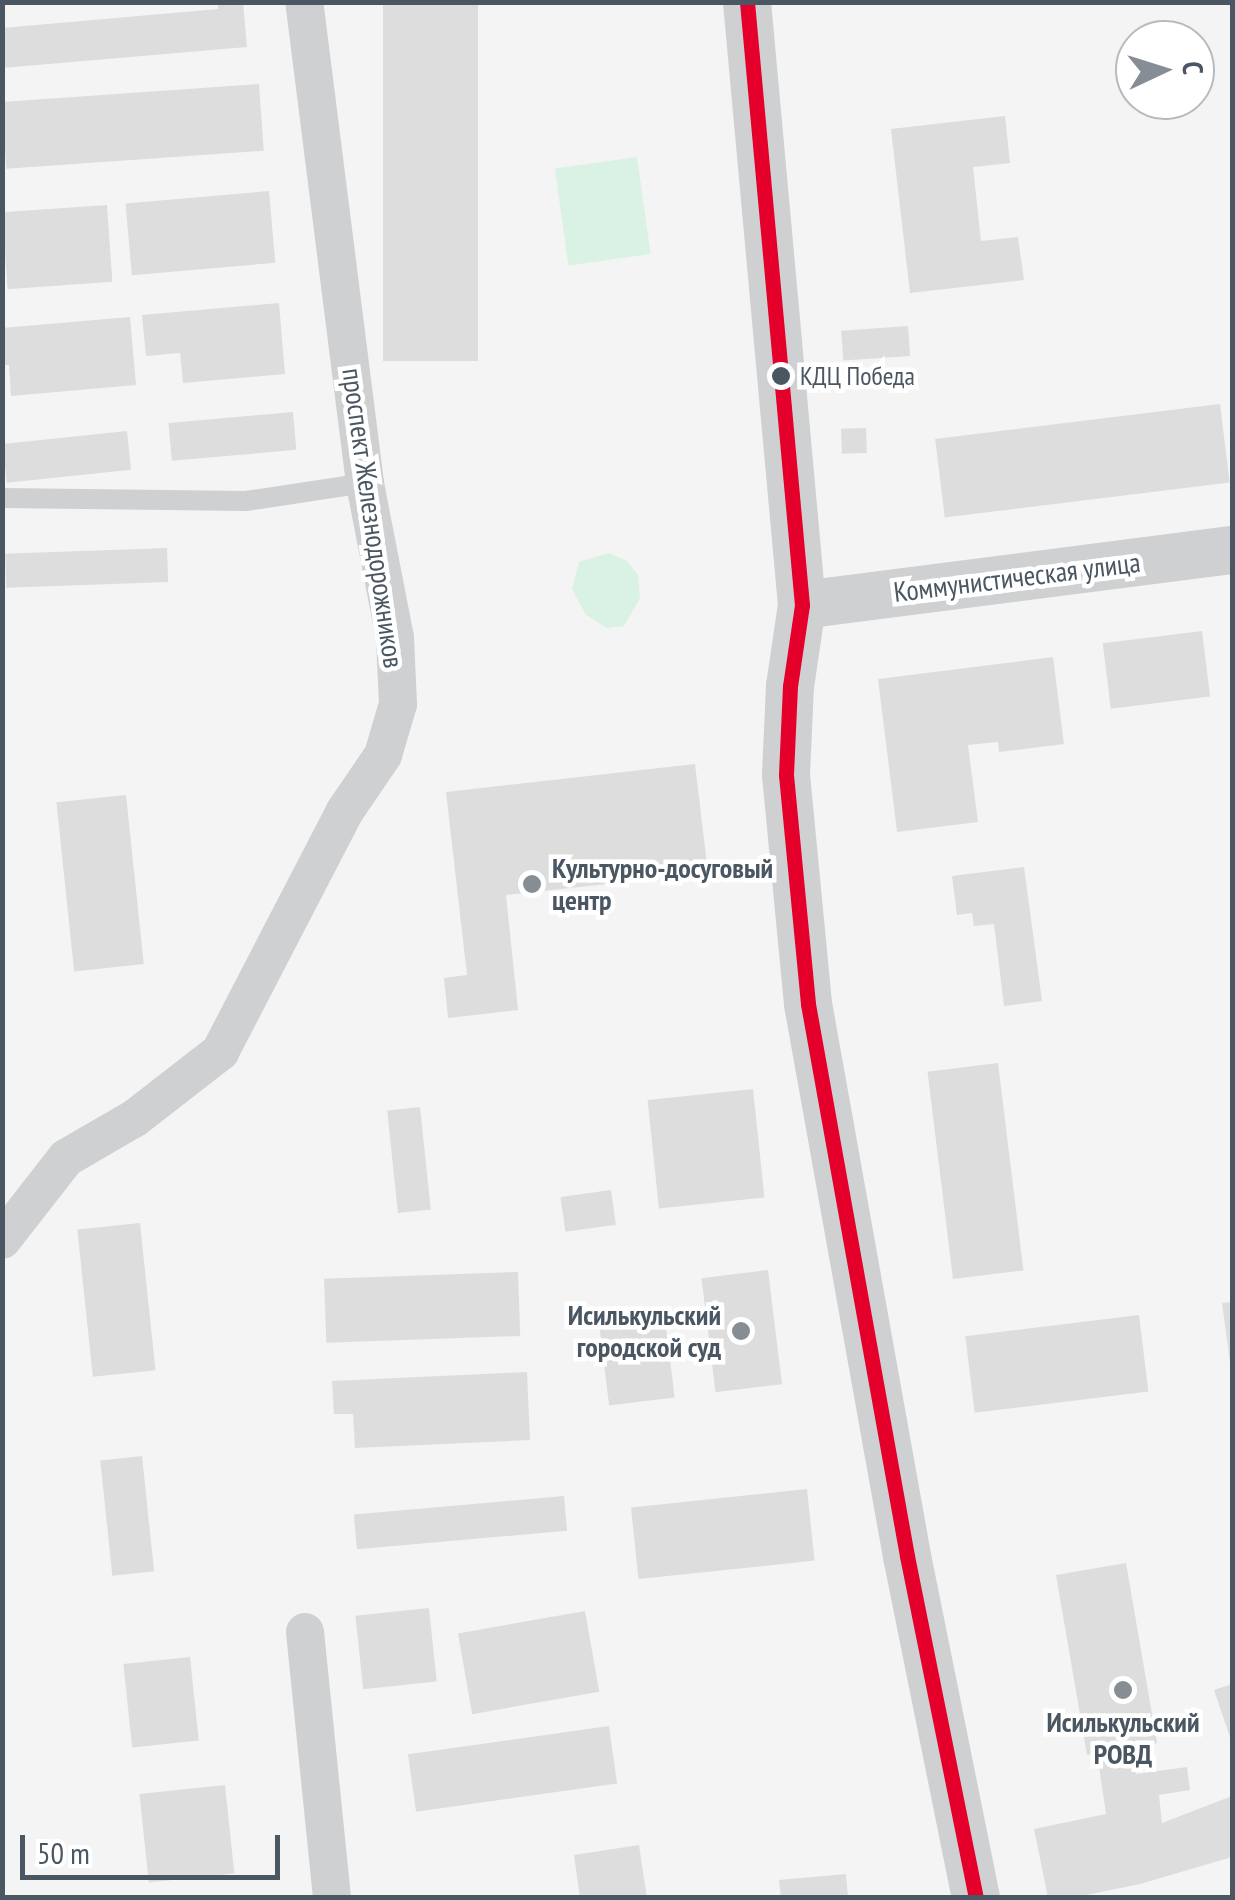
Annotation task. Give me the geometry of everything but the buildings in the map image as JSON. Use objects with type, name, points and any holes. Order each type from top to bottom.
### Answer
[{"type":"street","name":"проспект Железнодорожников","points":[[2,1240],[66,1158],[136,1118],[220,1052],[345,811],[383,755],[398,704],[395,638],[365,483],[304,2]]},
{"type":"street","points":[[747,2],[802,605],[790,686],[786,775],[808,1004],[907,1556],[976,1898]]},
{"type":"street","name":"Коммунистическая улица","points":[[802,605],[1232,550]]},
{"type":"street","points":[[305,1632],[332,1898]]},
{"type":"lane","points":[[2,498],[246,501],[365,483]]},
{"type":"green space","points":[[637,157],[651,254],[568,266],[555,169]]},
{"type":"green space","points":[[609,553],[627,561],[638,575],[640,598],[624,626],[607,628],[586,615],[572,589],[579,562]]},
{"type":"transit line","points":[[747,2],[802,605],[790,686],[786,775],[808,1004],[907,1556],[976,1898]]},
{"type":"place","name":"КДЦ Победа","points":[[781,376]]},
{"type":"place","name":"Культурно-досуговый центр","points":[[532,884]]},
{"type":"place","name":"Исилькульский городской суд","points":[[741,1331]]},
{"type":"place","name":"Исилькульский РОВД","points":[[1123,1690]]}]
